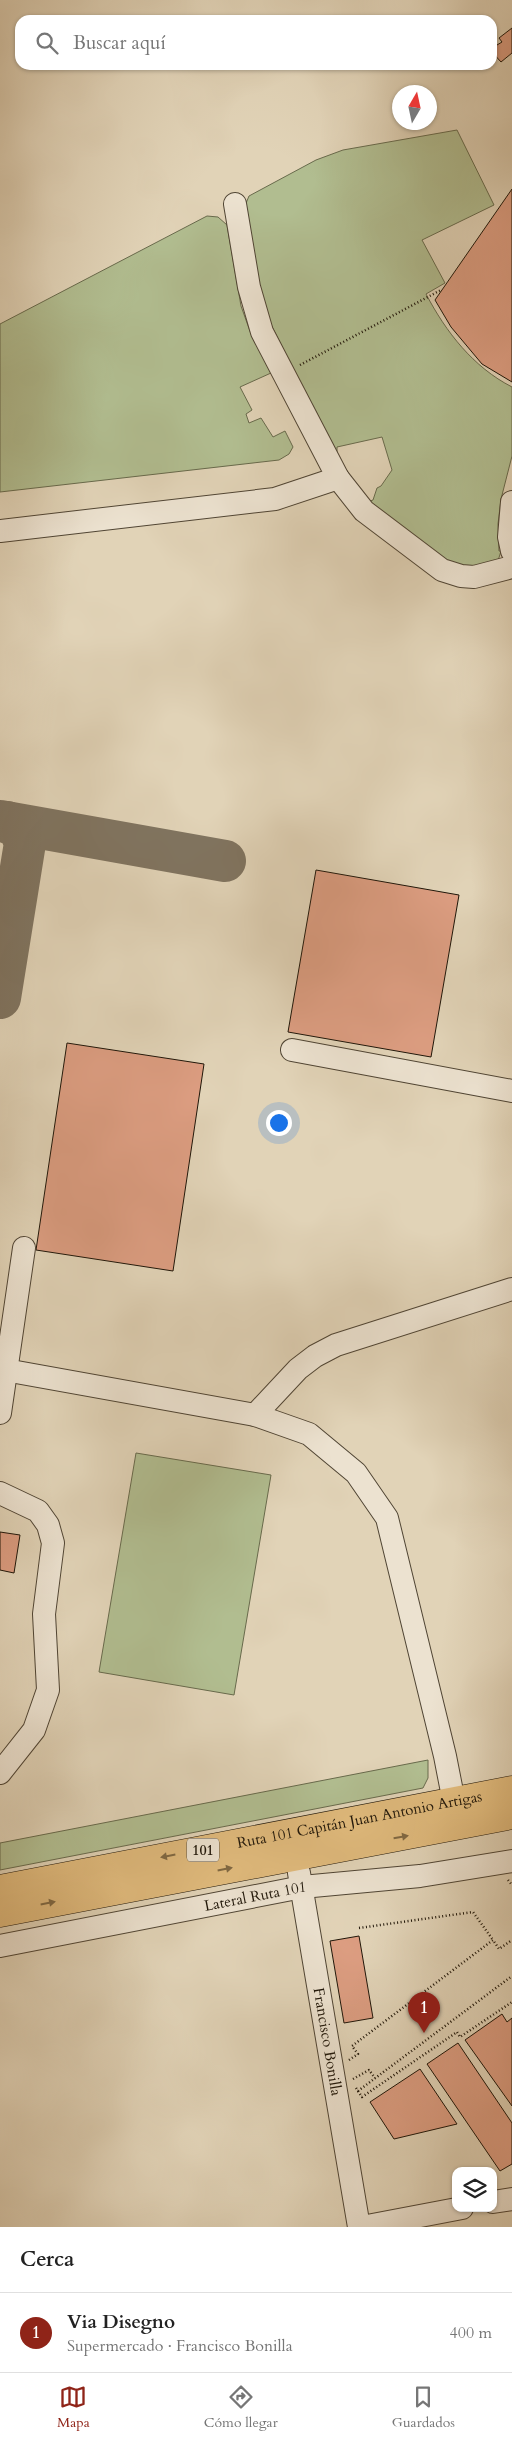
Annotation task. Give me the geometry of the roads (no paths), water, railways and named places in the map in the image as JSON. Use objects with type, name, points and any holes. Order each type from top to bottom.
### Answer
[{"type":"highway","name":"Ruta 101 Capitán Juan Antonio Artigas","points":[[0,1889],[512,1790]]},
{"type":"highway","name":"Ruta 101 Capitán Juan Antonio Artigas","points":[[0,1913],[512,1816]]},
{"type":"street","points":[[235,204],[249,287],[262,332],[338,478],[364,511],[442,570],[456,575],[474,577],[512,567]]},
{"type":"street","points":[[0,531],[275,499],[338,478]]},
{"type":"street","points":[[512,502],[509,537],[512,551]]},
{"type":"street","points":[[292,1050],[512,1091]]},
{"type":"street","points":[[0,1413],[3,1370],[24,1248]]},
{"type":"street","points":[[255,1415],[298,1369],[315,1356],[336,1345],[512,1289]]},
{"type":"street","points":[[3,1370],[255,1415],[309,1434],[356,1473],[387,1518],[445,1756],[454,1802]]},
{"type":"street","points":[[0,1493],[38,1511],[48,1525],[52,1542],[44,1614],[48,1690],[34,1730],[0,1773]]},
{"type":"street","name":"Francisco Bonilla","points":[[296,1856],[361,2227]]},
{"type":"street","name":"Lateral Ruta 101","points":[[0,1946],[302,1887],[420,1876],[511,1862]]},
{"type":"street","points":[[497,2201],[512,2199]]},
{"type":"street","points":[[361,2227],[452,2210]]},
{"type":"place","name":"Via Disegno","points":[[424,2033]]}]
